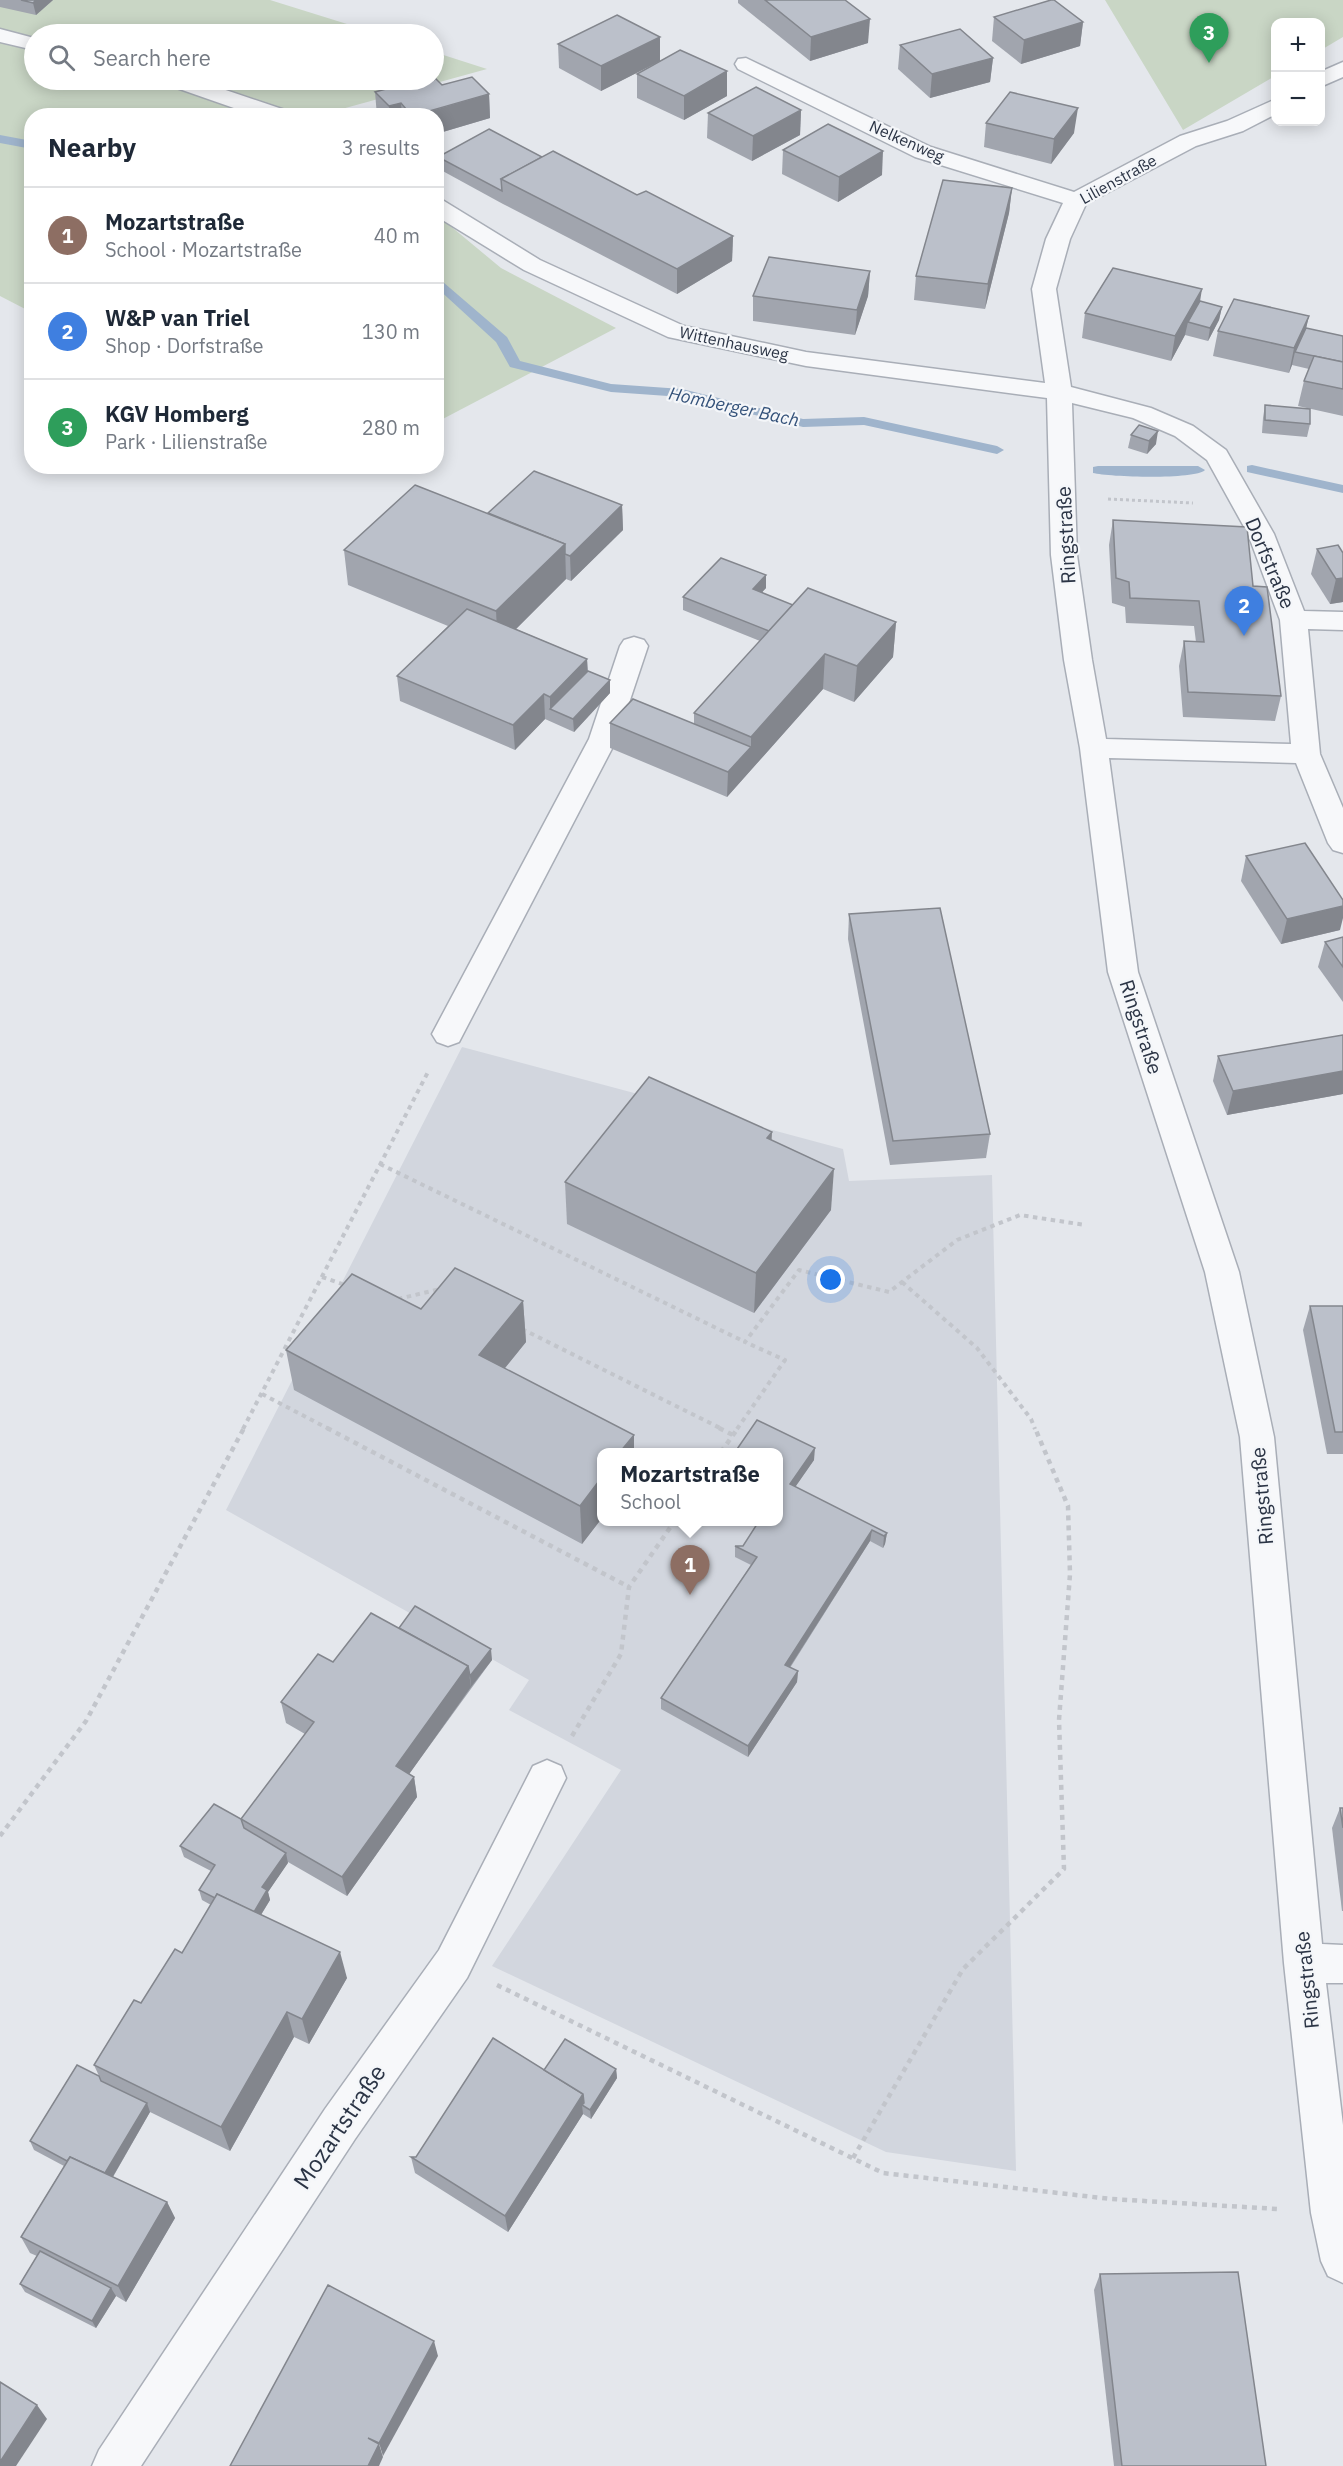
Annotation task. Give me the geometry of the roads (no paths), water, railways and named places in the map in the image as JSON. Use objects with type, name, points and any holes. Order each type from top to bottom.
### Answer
[{"type":"street","points":[[0,35],[24,41]]},
{"type":"street","name":"Nelkenweg","points":[[746,64],[923,152],[1076,200]]},
{"type":"street","points":[[1325,78],[1343,68]]},
{"type":"street","points":[[205,90],[257,108]]},
{"type":"street","name":"Lilienstraße","points":[[1059,392],[1044,289],[1058,239],[1076,200],[1188,141],[1235,126],[1271,107]]},
{"type":"street","name":"Wittenhausweg","points":[[444,211],[532,265],[677,332],[806,359],[1059,392]]},
{"type":"street","name":"Ringstraße","points":[[1059,392],[1064,555],[1078,660],[1094,748],[1123,972],[1222,1272],[1257,1437],[1304,1963],[1333,2113],[1332,2213],[1343,2261]]},
{"type":"street","name":"Dorfstraße","points":[[1059,392],[1142,413],[1184,431],[1217,455],[1261,534],[1294,620],[1306,753],[1343,843]]},
{"type":"street","points":[[1294,620],[1343,621]]},
{"type":"street","points":[[448,1034],[603,739],[634,646]]},
{"type":"street","points":[[1094,748],[1306,753]]},
{"type":"street","name":"Mozartstraße","points":[[115,2466],[340,2124],[453,1964],[547,1778]]},
{"type":"street","points":[[1304,1963],[1343,1964]]},
{"type":"waterway","name":"Homberger Bach","points":[[0,139],[24,144]]},
{"type":"waterway","name":"Homberger Bach","points":[[444,287],[502,340],[515,364],[611,388],[682,393],[803,423],[864,421],[997,450]]},
{"type":"waterway","name":"Homberger Bach","points":[[1252,469],[1343,489]]},
{"type":"waterway","name":"Homberger Bach","points":[[1098,470],[1159,472],[1198,470]]},
{"type":"place","name":"KGV Homberg","points":[[1209,63]]},
{"type":"place","name":"W&P van Triel","points":[[1244,636]]},
{"type":"place","name":"Mozartstraße","points":[[690,1595]]}]
